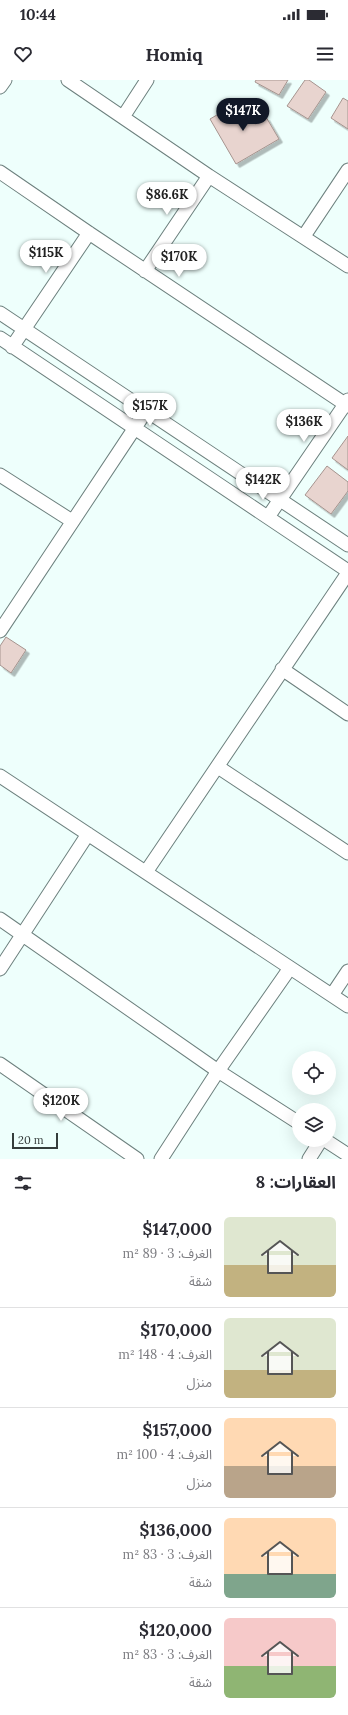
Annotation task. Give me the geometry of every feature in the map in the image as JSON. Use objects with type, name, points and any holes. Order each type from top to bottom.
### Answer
[{"type":"street","points":[[0,87],[5,80]]},
{"type":"street","points":[[68,80],[209,176],[304,236],[348,266]]},
{"type":"street","points":[[123,117],[147,80]]},
{"type":"street","points":[[304,236],[348,170]]},
{"type":"street","points":[[0,172],[89,234],[347,403],[268,517]]},
{"type":"street","points":[[145,271],[209,176]]},
{"type":"street","points":[[12,347],[89,234]]},
{"type":"street","points":[[0,313],[348,545]]},
{"type":"street","points":[[0,338],[348,572],[146,872]]},
{"type":"street","points":[[2,624],[146,411]]},
{"type":"street","points":[[0,475],[72,521]]},
{"type":"street","points":[[282,669],[348,714]]},
{"type":"street","points":[[218,767],[348,853]]},
{"type":"street","points":[[0,776],[348,1006]]},
{"type":"street","points":[[0,969],[24,935],[88,834]]},
{"type":"street","points":[[0,919],[218,1071],[292,1119]]},
{"type":"street","points":[[161,1159],[218,1071],[290,968]]},
{"type":"street","points":[[332,995],[348,971]]},
{"type":"street","points":[[0,1064],[137,1159]]},
{"type":"street","points":[[309,1159],[317,1147]]},
{"type":"street","points":[[336,1147],[348,1155]]},
{"type":"building","points":[[256,80],[288,80],[279,95],[255,82]]},
{"type":"building","points":[[305,80],[309,80],[326,92],[308,119],[287,106]]},
{"type":"building","points":[[343,98],[348,101],[348,129],[331,118]]},
{"type":"building","points":[[241,101],[255,124],[266,117],[279,139],[236,164],[210,119]]},
{"type":"building","points":[[348,436],[348,470],[332,458]]},
{"type":"building","points":[[327,466],[348,482],[348,491],[331,514],[305,495]]},
{"type":"building","points":[[6,637],[26,650],[11,673],[0,665],[0,646]]}]
